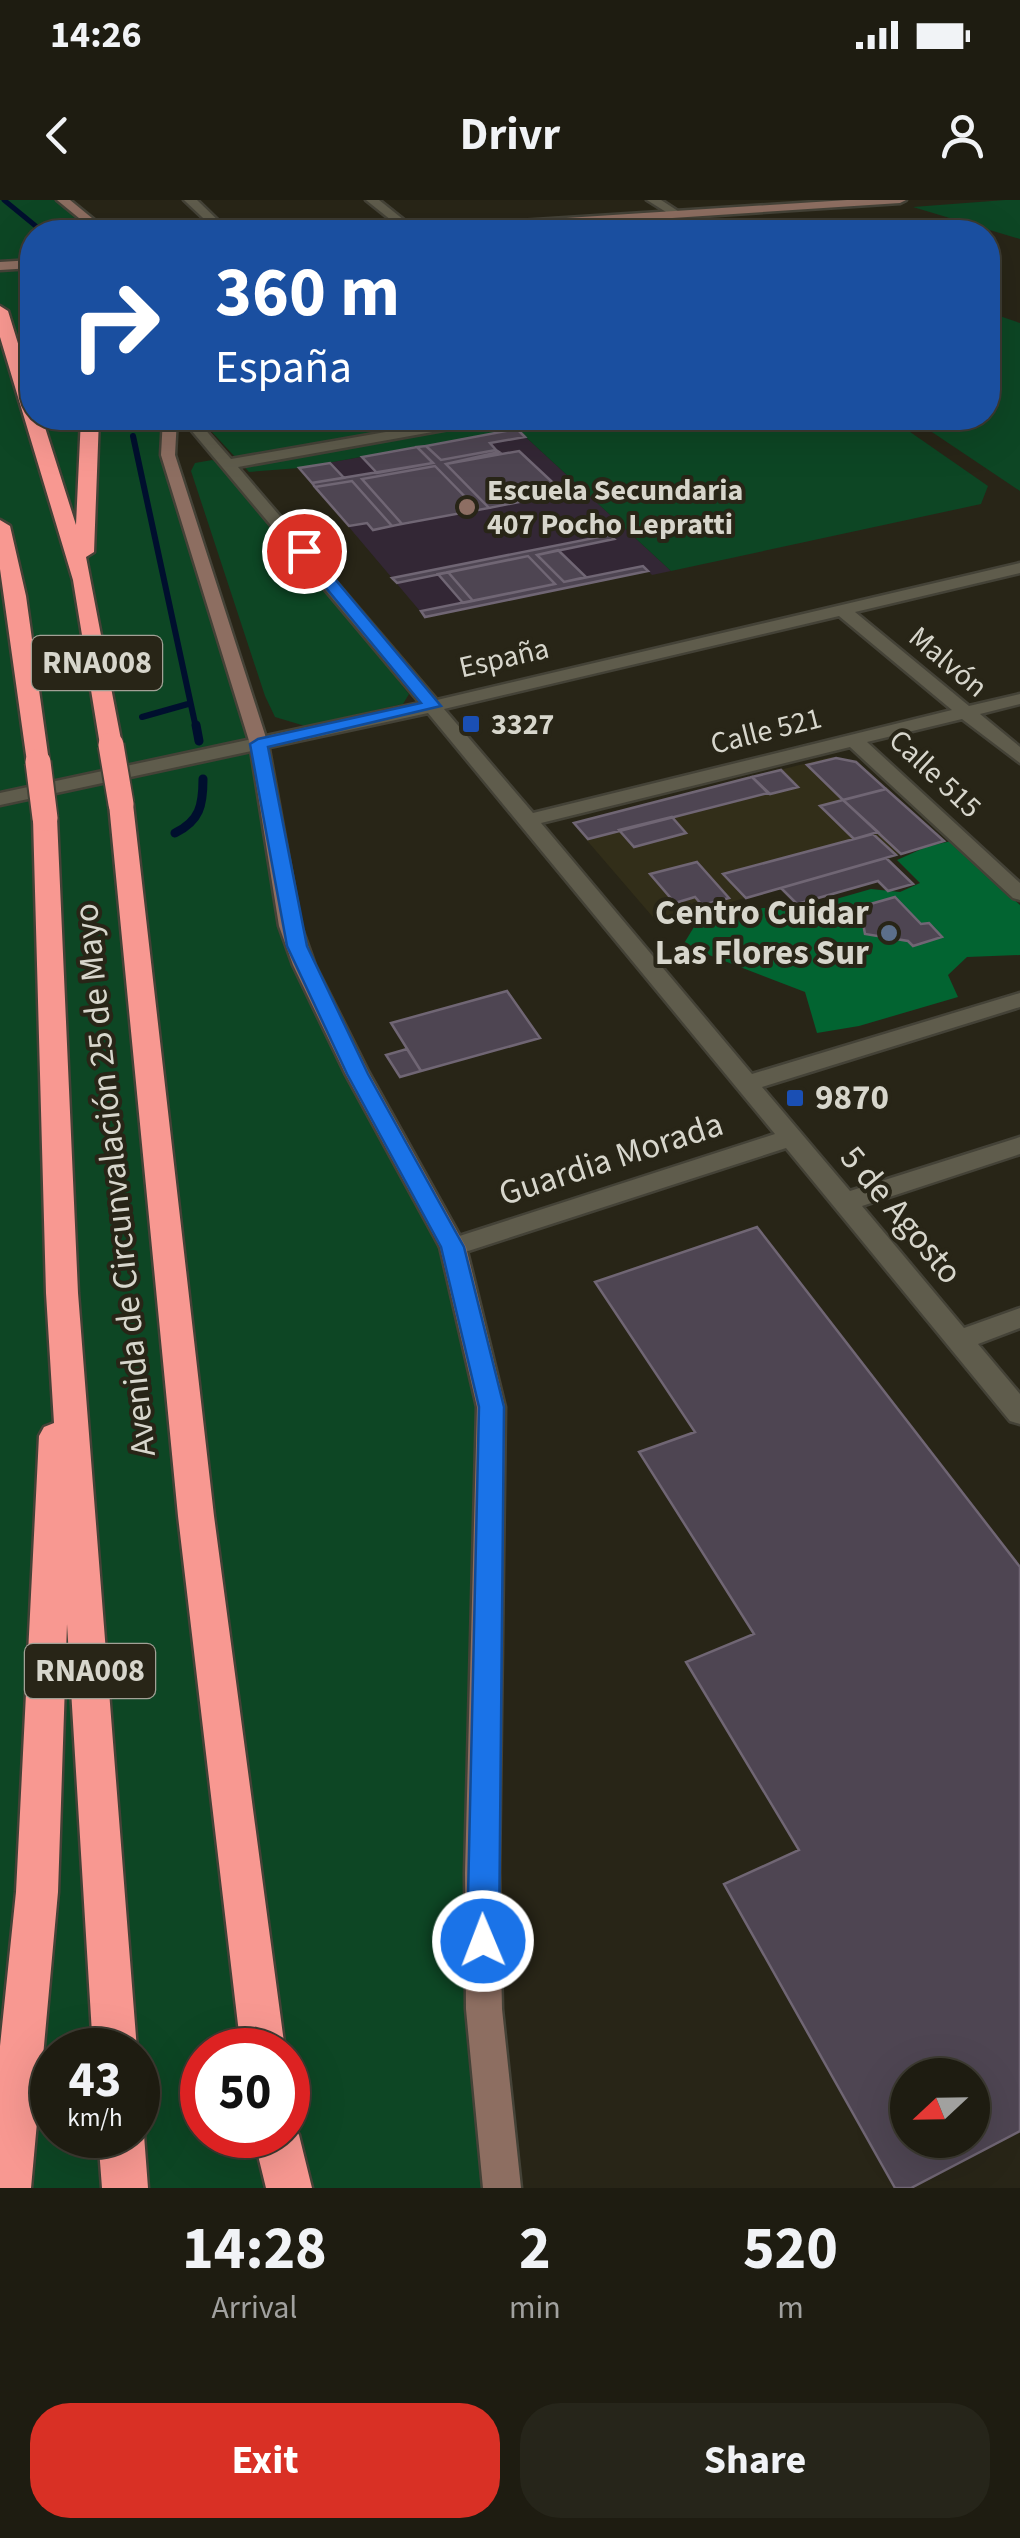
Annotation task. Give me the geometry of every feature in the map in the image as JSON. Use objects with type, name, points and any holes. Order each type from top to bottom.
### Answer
[{"type":"highway","name":"Avenida de Circunvalación 25 de Mayo","points":[[0,312],[20,377]]},
{"type":"highway","name":"Avenida de Circunvalación 25 de Mayo","points":[[37,430],[83,580],[121,804],[196,1516],[261,2028]]},
{"type":"highway","points":[[83,580],[89,430]]},
{"type":"highway","name":"Avenida de Circunvalación 25 de Mayo","points":[[0,526],[16,596],[45,818],[62,1293],[114,2028]]},
{"type":"highway","points":[[0,564],[16,596]]},
{"type":"highway","points":[[8,2188],[37,1892],[62,1293]]},
{"type":"highway","points":[[122,2158],[124,2188]]},
{"type":"highway","points":[[277,2158],[280,2188]]},
{"type":"highway","points":[[281,2158],[289,2188]]},
{"type":"main road","points":[[63,200],[88,220]]},
{"type":"main road","points":[[600,220],[900,200]]},
{"type":"main road","points":[[169,430],[168,455],[258,744],[290,926],[304,965],[357,1074],[453,1247],[492,1407],[482,1892],[484,2009],[502,2188]]},
{"type":"street","points":[[190,200],[211,220]]},
{"type":"street","points":[[372,200],[398,220]]},
{"type":"street","points":[[654,200],[678,215]]},
{"type":"street","name":"5 de Agosto","points":[[198,430],[1020,1412]]},
{"type":"street","points":[[228,464],[420,430]]},
{"type":"street","name":"España","points":[[0,799],[432,706],[1020,568]]},
{"type":"street","name":"Malvón","points":[[842,610],[1020,757]]},
{"type":"street","name":"Calle 521","points":[[526,821],[1020,698]]},
{"type":"street","name":"Calle 515","points":[[854,740],[1020,894]]},
{"type":"street","name":"Guardia Morada","points":[[746,1084],[1020,1000]]},
{"type":"street","name":"Guardia Morada","points":[[453,1247],[792,1138]]},
{"type":"street","points":[[845,1202],[1020,1144]]},
{"type":"street","points":[[960,1340],[1020,1318]]},
{"type":"shaded area","name":"Escuela Secundaria 407 Pocho Lepratti","points":[[518,430],[671,571],[652,575],[648,571],[425,617],[299,468]]},
{"type":"shaded area","points":[[831,757],[856,762],[944,841],[658,923],[572,823]]},
{"type":"green space","points":[[0,200],[63,200],[88,220],[20,220],[20,430],[169,430],[168,455],[259,744],[290,926],[453,1247],[483,1364],[502,2188],[0,2188]]},
{"type":"green space","points":[[1020,200],[1020,239],[1000,233],[1000,220],[956,220],[913,207]]},
{"type":"green space","points":[[1000,316],[1020,323],[1020,491],[929,430],[1000,430]]},
{"type":"green space","points":[[210,430],[511,430],[299,468],[249,472]]},
{"type":"green space","points":[[518,430],[907,430],[988,486],[981,504],[671,571]]},
{"type":"green space","points":[[212,460],[250,495],[342,607],[409,694],[403,704],[305,726],[275,717],[191,471],[195,463]]},
{"type":"green space","points":[[951,841],[1020,905],[1020,955],[967,957],[948,975],[958,997],[859,1026],[817,1033],[805,992],[683,945],[697,922],[763,908],[808,907],[871,889],[900,892],[920,883],[897,860]]},
{"type":"building","points":[[512,430],[525,437],[490,443],[496,450],[441,460],[426,446]]},
{"type":"building","points":[[426,446],[441,460],[499,452],[446,464],[489,508],[478,510],[435,466],[362,479],[402,524],[392,526],[352,481],[315,487],[312,483],[433,463],[417,447]]},
{"type":"building","points":[[417,447],[433,463],[377,473],[362,457]]},
{"type":"building","points":[[519,451],[564,493],[489,508],[446,464]]},
{"type":"building","points":[[330,463],[344,478],[312,483],[299,468]]},
{"type":"building","points":[[435,466],[478,510],[402,524],[362,479]]},
{"type":"building","points":[[352,481],[392,526],[373,530],[367,523],[349,526],[315,487]]},
{"type":"building","points":[[609,535],[614,539],[537,555],[564,582],[643,566],[648,571],[425,617],[421,611],[555,584],[528,556],[397,583],[392,578]]},
{"type":"building","points":[[558,550],[586,577],[564,582],[537,555]]},
{"type":"building","points":[[528,556],[555,584],[473,601],[448,572]]},
{"type":"building","points":[[448,572],[473,601],[463,603],[438,574]]},
{"type":"building","points":[[836,758],[856,762],[886,789],[843,800],[807,765]]},
{"type":"building","points":[[781,770],[798,787],[770,794],[752,777]]},
{"type":"building","points":[[752,777],[768,793],[588,839],[574,823]]},
{"type":"building","points":[[886,789],[944,841],[901,854],[843,800]]},
{"type":"building","points":[[843,800],[878,832],[854,839],[820,806]]},
{"type":"building","points":[[672,817],[686,833],[634,847],[619,830]]},
{"type":"building","points":[[873,834],[896,855],[746,898],[723,874]]},
{"type":"building","points":[[886,858],[913,884],[888,891],[878,881],[797,904],[781,888]]},
{"type":"building","points":[[697,862],[729,898],[702,905],[695,897],[675,903],[650,874]]},
{"type":"building","points":[[895,897],[921,924],[929,923],[942,937],[913,946],[908,941],[865,934],[860,907]]},
{"type":"building","points":[[507,991],[540,1038],[421,1071],[391,1023]]},
{"type":"building","points":[[407,1049],[421,1071],[400,1077],[386,1055]]},
{"type":"building","points":[[757,1227],[1020,1567],[1020,2131],[990,2147],[990,2058],[890,2058],[890,2158],[968,2158],[911,2188],[895,2188],[724,1884],[799,1850],[686,1662],[754,1634],[639,1452],[695,1432],[595,1282]]},
{"type":"waterway","points":[[4,200],[28,220]]},
{"type":"waterway","points":[[133,436],[196,728]]},
{"type":"waterway","points":[[142,717],[188,704]]},
{"type":"waterway","points":[[196,725],[199,741]]},
{"type":"waterway","points":[[175,833],[190,823],[198,811],[203,779]]},
{"type":"place","name":"Escuela Secundaria 407 Pocho Lepratti","points":[[467,507]]},
{"type":"place","name":"3327","points":[[471,724]]},
{"type":"place","name":"Centro Cuidar Las Flores Sur","points":[[889,933]]},
{"type":"place","name":"9870","points":[[795,1098]]},
{"type":"route","points":[[304,551],[432,706],[258,744],[290,926],[297,946],[357,1074],[453,1247],[492,1407],[483,1941]]}]
